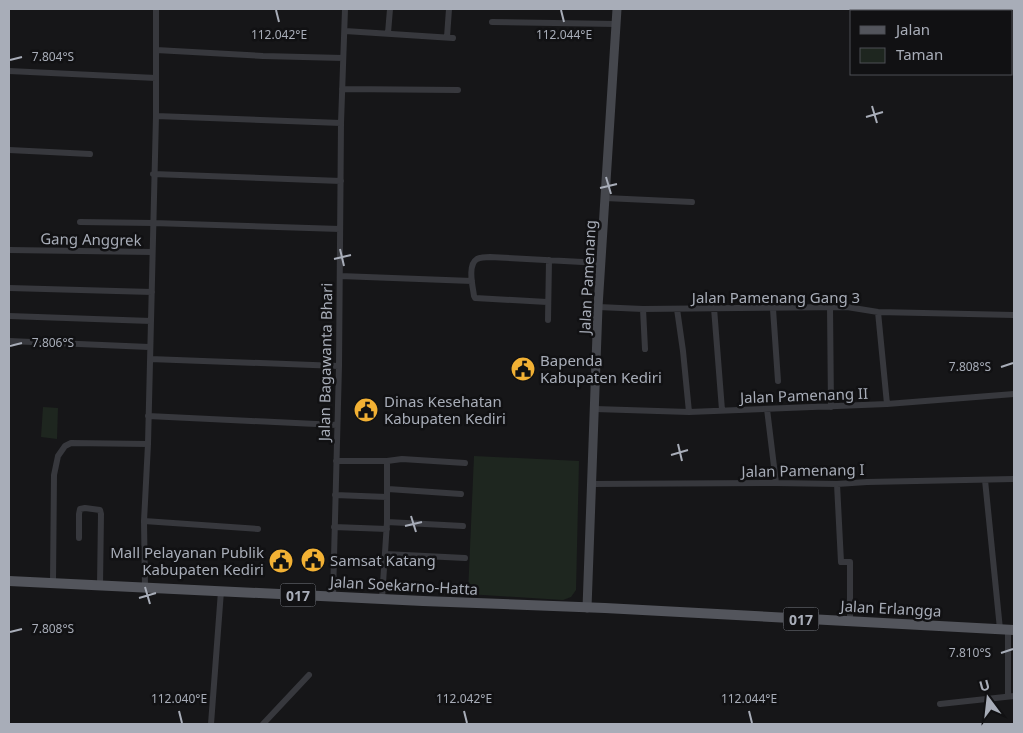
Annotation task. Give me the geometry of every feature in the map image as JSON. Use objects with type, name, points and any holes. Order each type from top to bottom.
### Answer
[{"type":"main road","name":"Jalan Pamenang","points":[[587,608],[598,307],[617,9]]},
{"type":"main road","name":"Jalan Soekarno-Hatta","points":[[9,581],[587,608]]},
{"type":"main road","name":"Jalan Erlangga","points":[[587,608],[1007,629]]},
{"type":"street","points":[[144,587],[144,521],[148,444],[153,174],[156,116],[156,9]]},
{"type":"street","name":"Jalan Bagawanta Bhari","points":[[333,596],[340,276],[341,123],[345,9]]},
{"type":"street","points":[[388,33],[390,9]]},
{"type":"street","points":[[345,31],[450,38],[449,9]]},
{"type":"street","points":[[492,22],[616,24]]},
{"type":"street","points":[[156,50],[343,58]]},
{"type":"street","points":[[9,71],[156,78]]},
{"type":"street","points":[[342,89],[458,90]]},
{"type":"street","points":[[156,116],[341,123]]},
{"type":"street","points":[[9,150],[90,154]]},
{"type":"street","points":[[153,174],[341,181]]},
{"type":"street","points":[[605,198],[692,202]]},
{"type":"street","points":[[80,222],[340,230]]},
{"type":"street","name":"Gang Anggrek","points":[[9,250],[152,252]]},
{"type":"street","points":[[548,302],[480,300],[474,296],[471,270],[474,262],[478,258],[490,257],[601,262]]},
{"type":"street","points":[[548,320],[549,260]]},
{"type":"street","points":[[340,276],[472,281]]},
{"type":"street","points":[[9,288],[152,292]]},
{"type":"street","name":"Jalan Pamenang Gang 3","points":[[598,307],[643,309],[830,307],[878,312],[1014,315]]},
{"type":"street","points":[[830,307],[831,407]]},
{"type":"street","points":[[714,308],[722,410]]},
{"type":"street","points":[[643,309],[645,350]]},
{"type":"street","points":[[677,309],[684,351],[689,412]]},
{"type":"street","points":[[773,309],[778,381]]},
{"type":"street","points":[[878,312],[887,404]]},
{"type":"street","points":[[9,316],[151,320]]},
{"type":"street","points":[[9,341],[150,346]]},
{"type":"street","points":[[150,359],[338,366]]},
{"type":"street","name":"Jalan Pamenang II","points":[[595,409],[689,412],[831,407],[1014,394]]},
{"type":"street","points":[[767,409],[776,483]]},
{"type":"street","points":[[148,416],[337,425]]},
{"type":"street","points":[[53,582],[54,475],[61,451],[71,443],[148,444]]},
{"type":"street","points":[[336,461],[387,462],[402,459],[465,463]]},
{"type":"street","points":[[382,599],[387,525],[387,462]]},
{"type":"street","name":"Jalan Pamenang I","points":[[592,484],[837,484],[1014,479]]},
{"type":"street","points":[[940,704],[1011,696],[1007,629],[985,480]]},
{"type":"street","points":[[837,484],[841,562],[850,562],[850,622]]},
{"type":"street","points":[[335,495],[388,493],[462,494]]},
{"type":"street","points":[[79,538],[78,514],[80,510],[85,508],[100,510],[100,585]]},
{"type":"street","points":[[144,521],[258,529]]},
{"type":"street","points":[[334,527],[387,525],[463,526]]},
{"type":"street","points":[[385,554],[465,558]]},
{"type":"street","points":[[211,724],[221,591]]},
{"type":"street","points":[[263,724],[309,675]]},
{"type":"green space","points":[[43,407],[58,408],[57,439],[41,437]]},
{"type":"green space","points":[[474,456],[579,461],[576,590],[571,597],[563,600],[468,594]]},
{"type":"place","name":"Bapenda Kabupaten Kediri","points":[[523,369]]},
{"type":"place","name":"Dinas Kesehatan Kabupaten Kediri","points":[[366,410]]},
{"type":"place","name":"Samsat Katang","points":[[313,560]]},
{"type":"place","name":"Mall Pelayanan Publik Kabupaten Kediri","points":[[281,561]]}]
